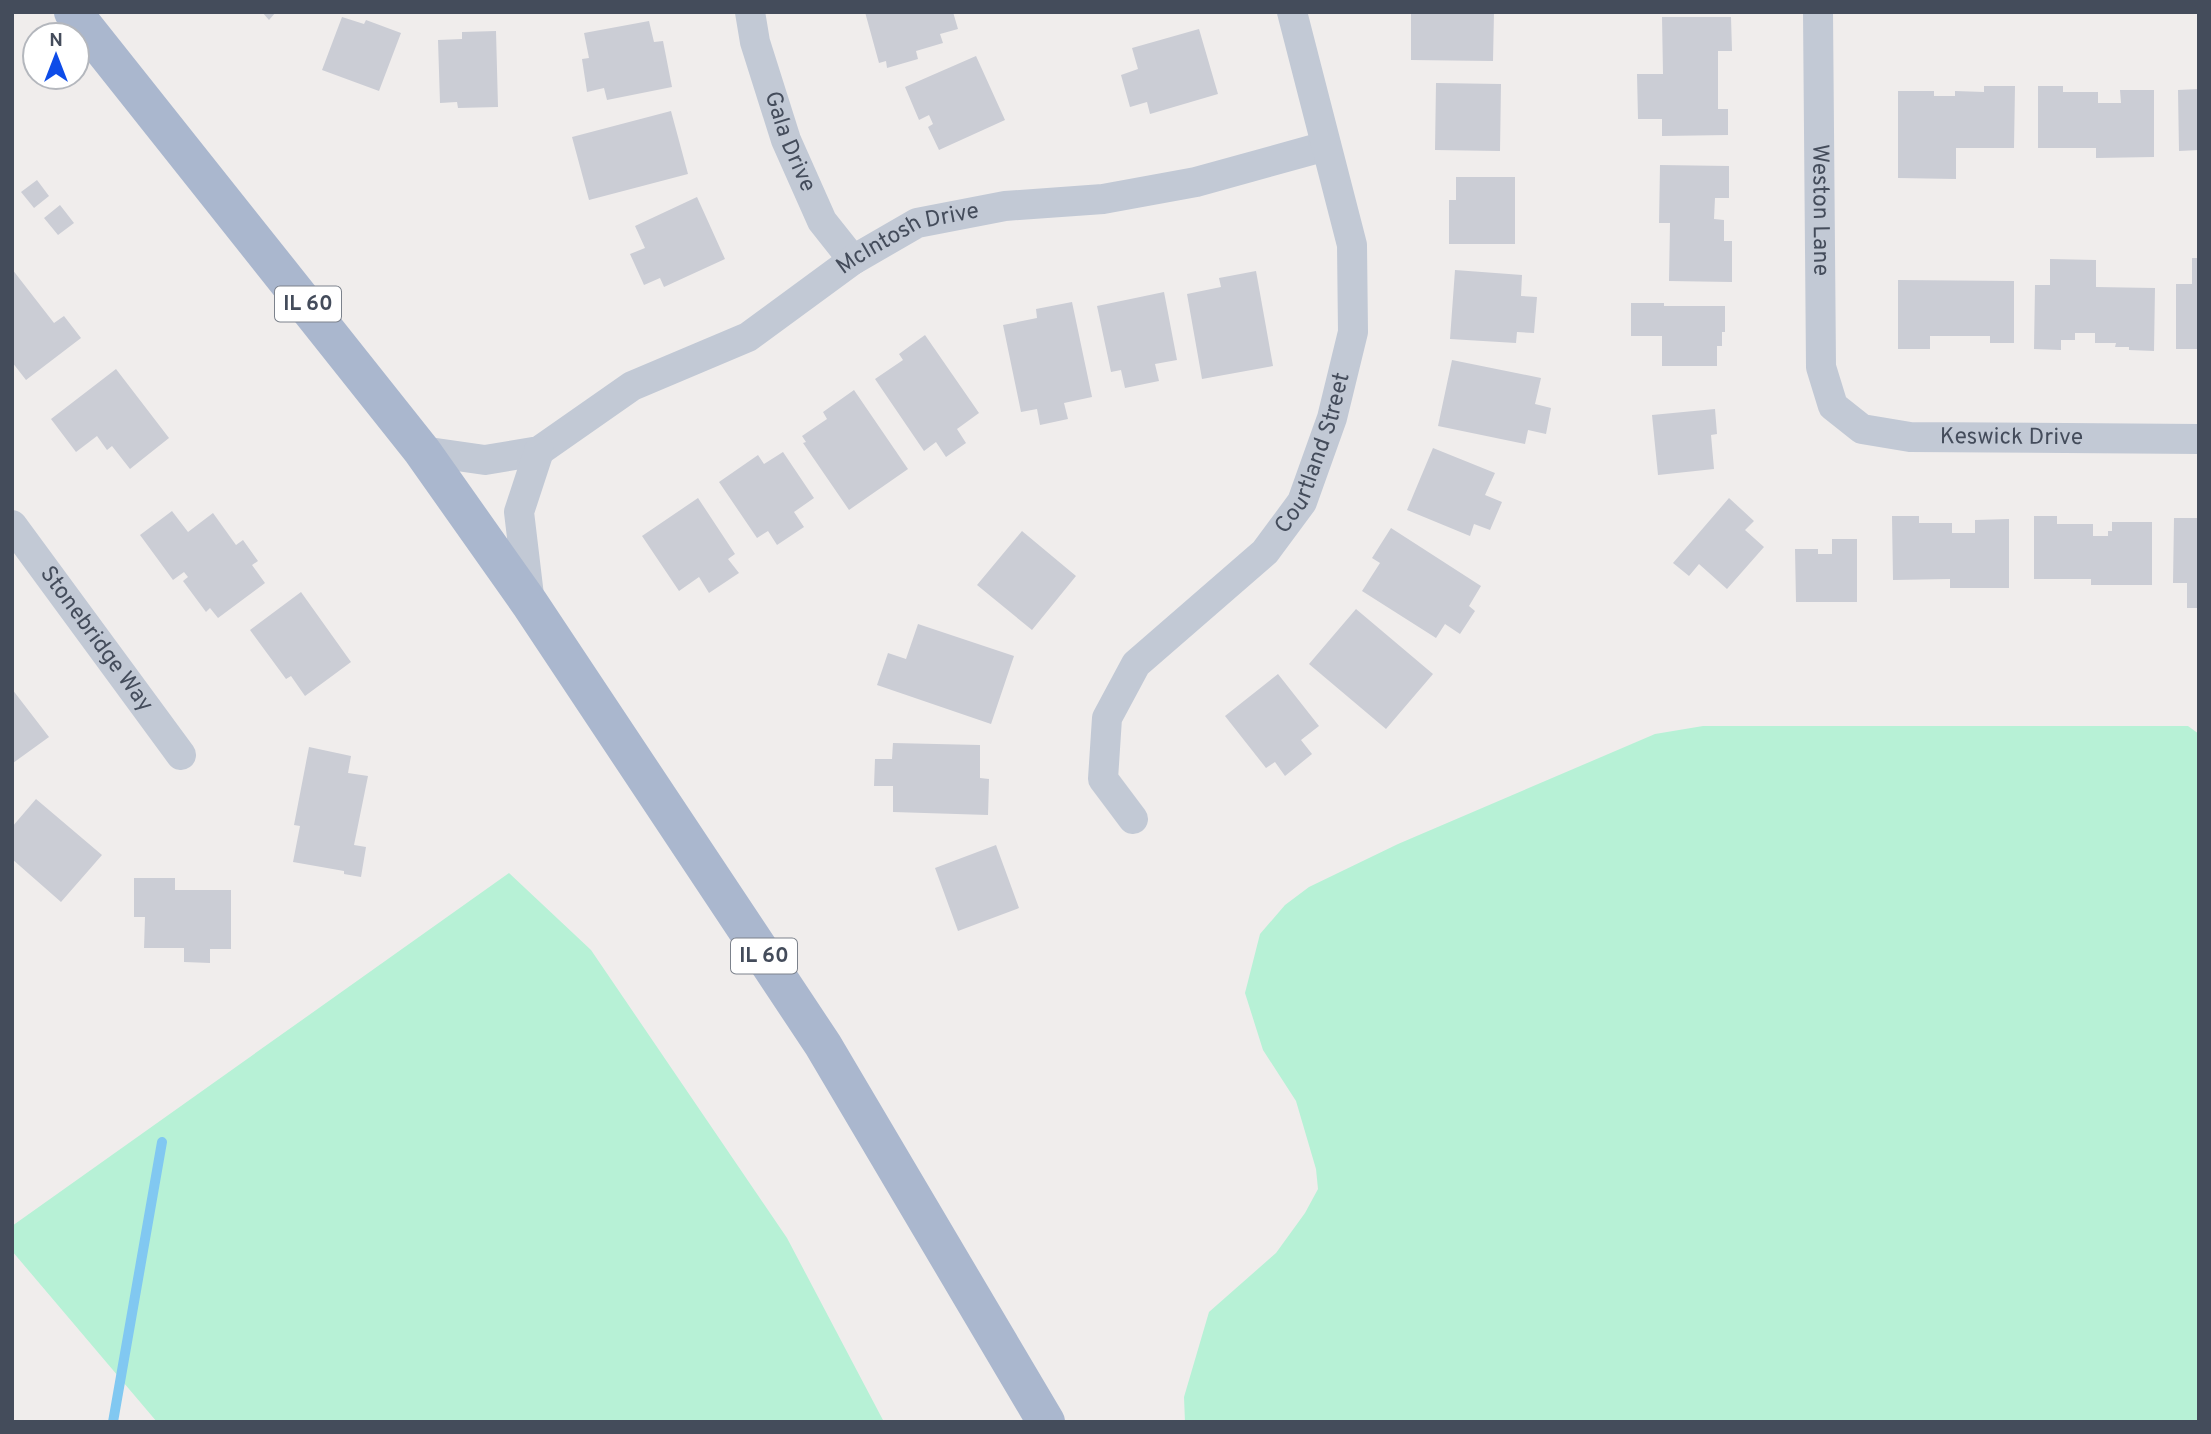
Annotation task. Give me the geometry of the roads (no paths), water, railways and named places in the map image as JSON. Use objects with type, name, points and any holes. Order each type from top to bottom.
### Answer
[{"type":"main road","name":"IL 60","points":[[73,12],[422,451],[530,604],[823,1045],[1046,1422]]},
{"type":"street","name":"Gala Drive","points":[[751,12],[755,43],[786,140],[822,221],[853,260]]},
{"type":"street","name":"Courtland Street","points":[[1133,819],[1103,779],[1107,718],[1136,664],[1265,552],[1302,502],[1332,418],[1353,332],[1352,245],[1292,12]]},
{"type":"street","name":"Weston Lane","points":[[1818,12],[1821,367],[1833,406]]},
{"type":"street","name":"McIntosh Drive","points":[[422,451],[485,460],[538,451],[632,386],[748,337],[853,260],[917,223],[1005,206],[1103,199],[1196,183],[1326,146]]},
{"type":"street","name":"Keswick Drive","points":[[1833,406],[1862,429],[1910,437],[2199,439]]},
{"type":"street","points":[[530,604],[519,512],[538,451]]},
{"type":"street","name":"Stonebridge Way","points":[[12,525],[181,755]]},
{"type":"waterway","points":[[113,1422],[162,1142]]}]
